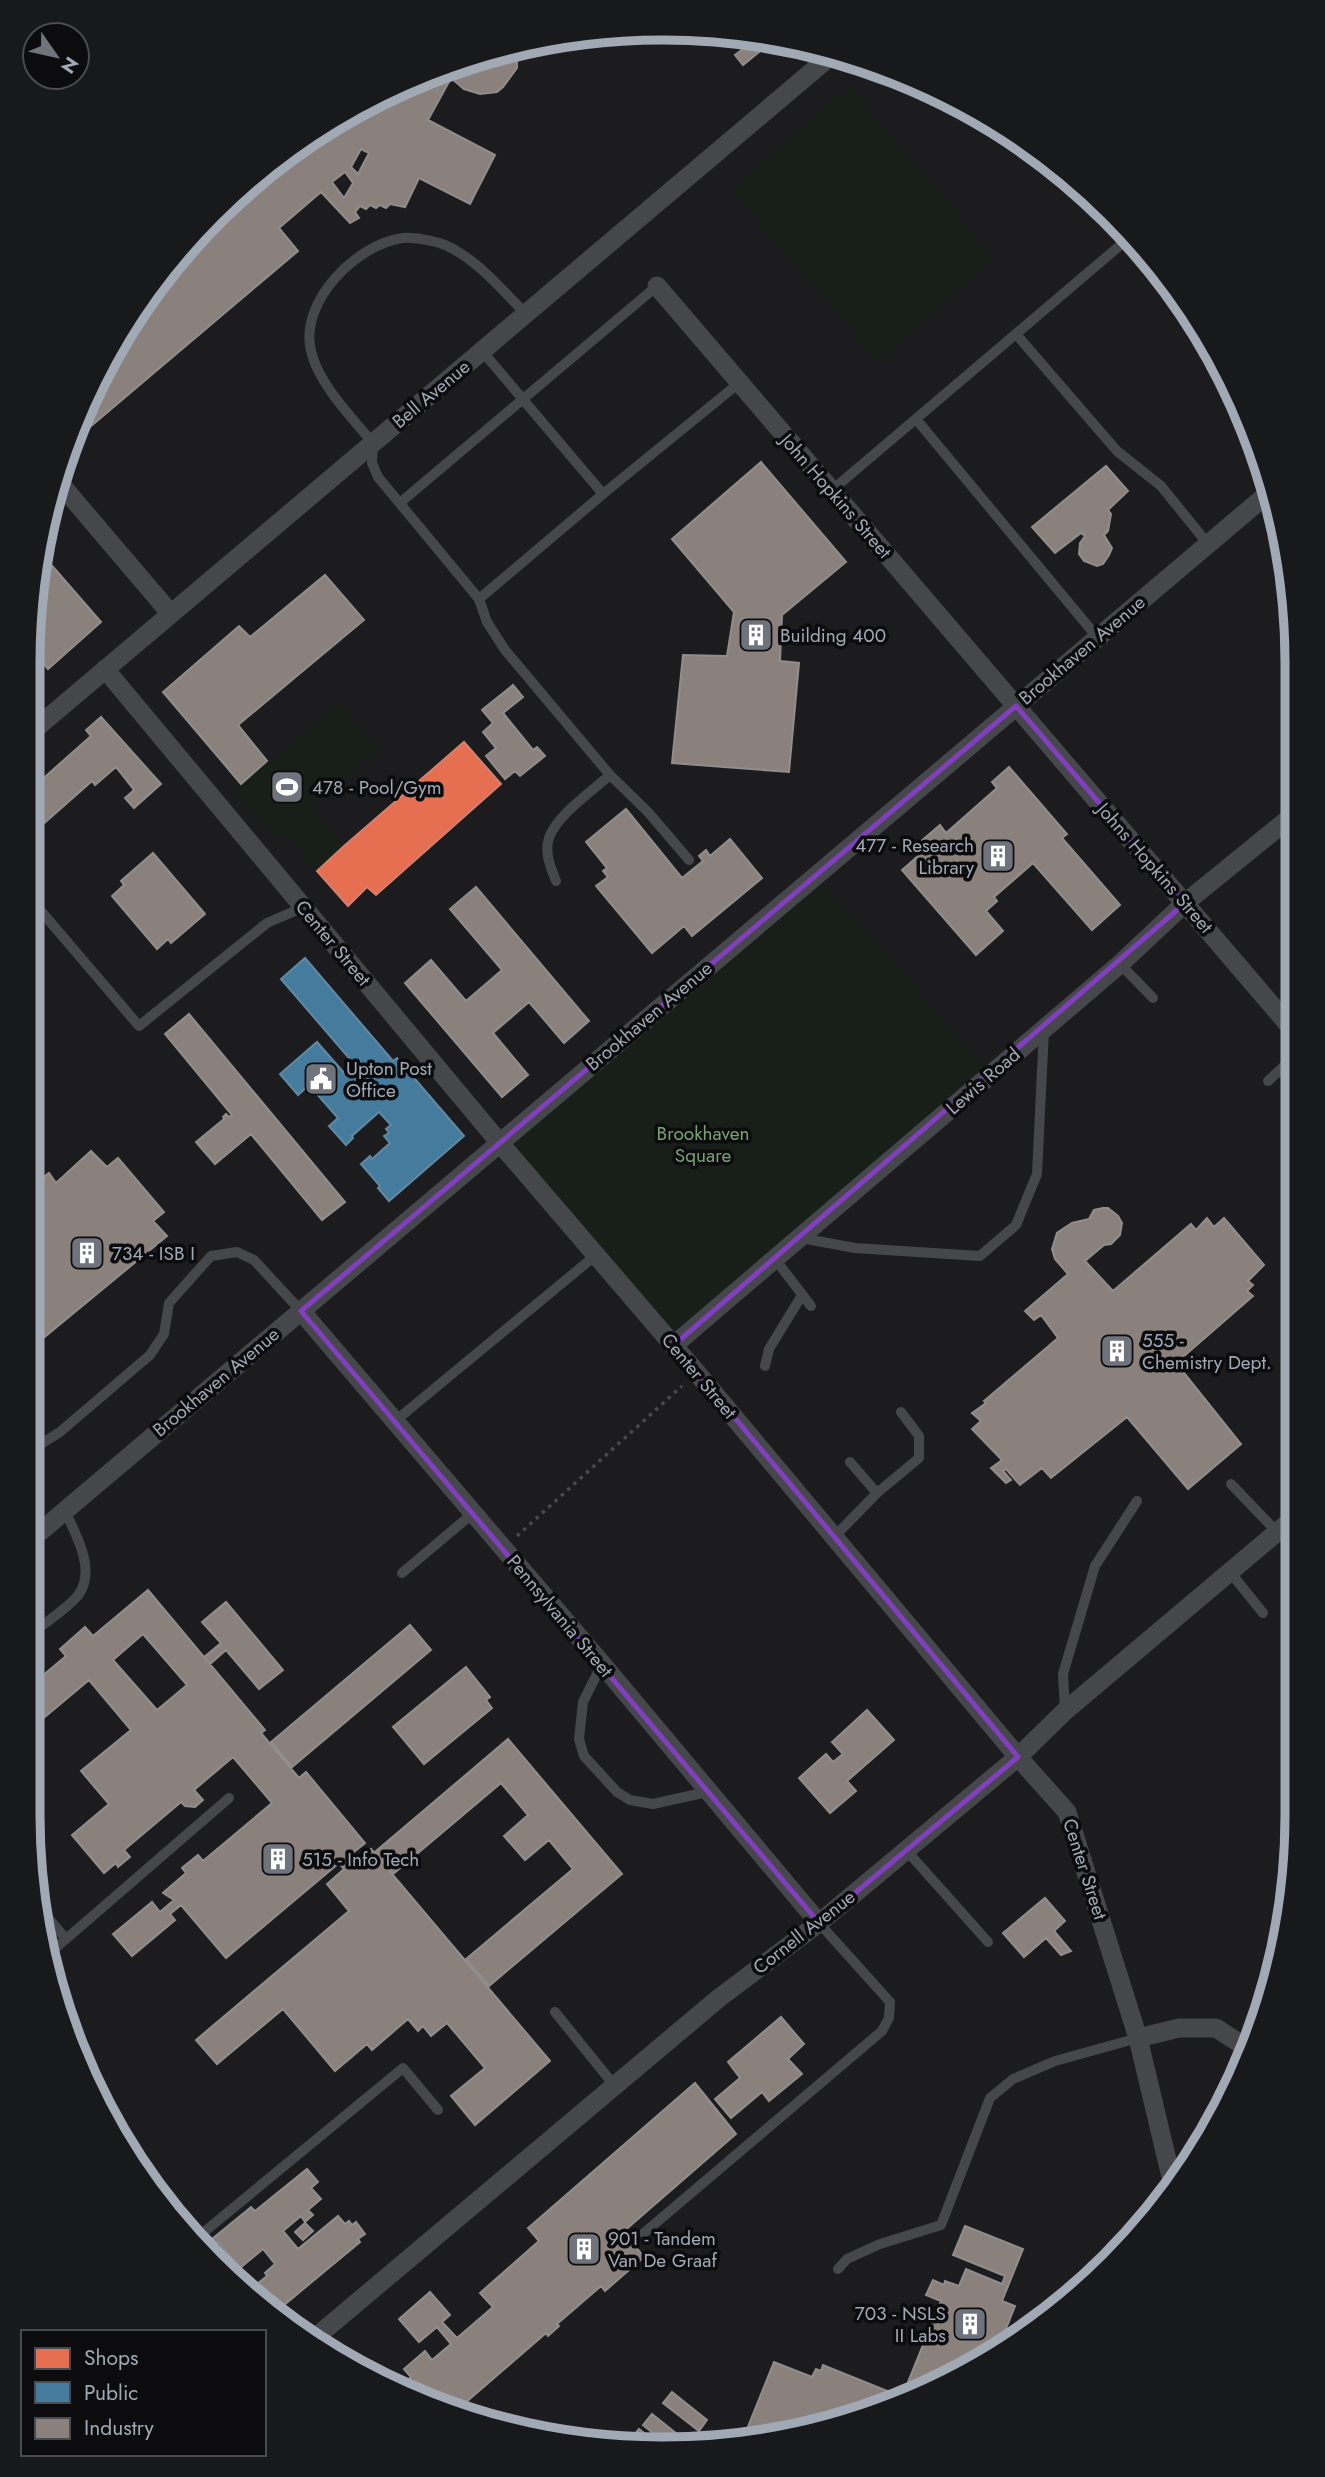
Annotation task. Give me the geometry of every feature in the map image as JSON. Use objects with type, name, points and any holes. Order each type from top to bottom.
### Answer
[{"type":"street","name":"Bell Avenue","points":[[40,724],[526,314],[820,60]]},
{"type":"street","name":"John Hopkins Street","points":[[657,286],[1016,706]]},
{"type":"street","points":[[65,489],[171,614]]},
{"type":"street","name":"Brookhaven Avenue","points":[[40,1532],[1263,498]]},
{"type":"street","name":"Center Street","points":[[105,669],[499,1142],[674,1345],[833,1538],[1067,1812],[1138,2038],[1170,2173]]},
{"type":"street","name":"Johns Hopkins Street","points":[[1016,706],[1285,1021]]},
{"type":"street","name":"Lewis Road","points":[[674,1345],[1120,964],[1185,903],[1285,822]]},
{"type":"street","name":"Pennsylvania Street","points":[[300,1311],[819,1923]]},
{"type":"street","name":"Cornell Avenue","points":[[320,2334],[719,1998],[819,1923],[1018,1757],[1065,1711],[1285,1525]]},
{"type":"street","points":[[1138,2038],[1178,2028],[1216,2028],[1241,2044]]},
{"type":"lane","points":[[526,314],[480,268],[444,244],[404,238],[368,250],[333,281],[320,298],[311,320],[310,349],[317,369],[373,443],[372,463],[378,477],[479,599],[488,622],[505,650],[610,775],[648,812],[689,860]]},
{"type":"lane","points":[[831,491],[1122,244]]},
{"type":"lane","points":[[401,502],[657,286]]},
{"type":"lane","points":[[1016,334],[1117,451],[1161,486],[1208,544]]},
{"type":"lane","points":[[482,351],[603,494]]},
{"type":"lane","points":[[479,599],[739,383]]},
{"type":"lane","points":[[915,419],[1097,637]]},
{"type":"lane","points":[[556,881],[548,860],[549,838],[561,818],[610,775]]},
{"type":"lane","points":[[40,910],[139,1027],[267,923],[303,907]]},
{"type":"lane","points":[[1120,964],[1153,998]]},
{"type":"lane","points":[[802,1238],[855,1248],[980,1256],[1016,1226],[1037,1174],[1044,1029]]},
{"type":"lane","points":[[1268,1081],[1285,1065]]},
{"type":"lane","points":[[40,1444],[60,1432],[150,1355],[164,1334],[169,1303],[211,1256],[237,1252],[254,1259],[300,1311]]},
{"type":"lane","points":[[394,1422],[596,1255]]},
{"type":"lane","points":[[775,1259],[811,1306]]},
{"type":"lane","points":[[765,1366],[769,1349],[802,1295]]},
{"type":"lane","points":[[833,1538],[877,1493],[919,1458],[919,1436],[901,1412]]},
{"type":"lane","points":[[850,1462],[877,1493]]},
{"type":"lane","points":[[1231,1484],[1277,1532]]},
{"type":"lane","points":[[1065,1711],[1063,1674],[1095,1566],[1137,1500]]},
{"type":"lane","points":[[40,1626],[79,1595],[86,1578],[82,1546],[65,1511]]},
{"type":"lane","points":[[402,1573],[472,1514]]},
{"type":"lane","points":[[1230,1572],[1263,1613]]},
{"type":"lane","points":[[602,1664],[583,1702],[579,1739],[584,1756],[617,1793],[630,1800],[653,1804],[707,1792]]},
{"type":"lane","points":[[55,1949],[229,1798]]},
{"type":"lane","points":[[906,1850],[988,1942]]},
{"type":"lane","points":[[50,1920],[66,1939]]},
{"type":"lane","points":[[643,2233],[882,2031],[889,2018],[890,2002],[819,1923]]},
{"type":"lane","points":[[555,2012],[614,2085]]},
{"type":"lane","points":[[838,2269],[847,2259],[880,2244],[941,2225],[990,2098],[1013,2079],[1055,2060],[1138,2038]]},
{"type":"lane","points":[[203,2233],[403,2068],[438,2110]]},
{"type":"path","points":[[503,1549],[697,1373]]},
{"type":"highlighted area","points":[[1016,706],[1185,903],[674,1345],[1018,1757],[819,1923],[301,1311]]},
{"type":"shaded area","points":[[662,40],[703,42],[784,52],[824,61],[863,73],[938,104],[1008,145],[1073,195],[1130,252],[1180,317],[1221,387],[1252,462],[1264,501],[1279,581],[1285,662],[1285,1814],[1279,1896],[1264,1976],[1252,2015],[1221,2090],[1180,2160],[1130,2225],[1102,2254],[1073,2282],[1008,2332],[938,2373],[863,2404],[824,2416],[744,2431],[662,2437],[541,2425],[462,2404],[387,2373],[351,2353],[317,2332],[252,2282],[195,2225],[145,2160],[104,2090],[73,2015],[61,1976],[46,1896],[40,1814],[40,662],[46,581],[61,501],[73,462],[104,387],[145,317],[169,284],[195,252],[252,195],[317,145],[351,124],[387,104],[462,73],[501,61],[581,46]]},
{"type":"green space","points":[[850,87],[996,259],[877,361],[730,189]]},
{"type":"green space","name":"478 - Pool/Gym","points":[[341,702],[380,748],[312,809],[344,846],[317,871],[285,834],[275,838],[233,791]]},
{"type":"green space","name":"Brookhaven Square","points":[[815,874],[992,1073],[674,1345],[499,1142]]},
{"type":"building: Shops","points":[[464,742],[501,784],[376,895],[367,887],[348,906],[317,871]]},
{"type":"building: Public","name":"Upton Post Office","points":[[305,958],[393,1061],[397,1058],[464,1136],[389,1201],[361,1164],[370,1156],[372,1159],[390,1143],[384,1136],[389,1133],[386,1129],[391,1125],[379,1112],[352,1136],[346,1145],[329,1126],[338,1118],[309,1085],[298,1095],[280,1074],[317,1042],[345,1074],[355,1065],[281,979]],"holes":[[[363,1075],[366,1078],[364,1080],[372,1089],[364,1096],[353,1083]]]},
{"type":"building: Industry","points":[[746,46],[763,49],[743,65],[735,55]]},
{"type":"building: Industry","points":[[517,57],[517,68],[497,92],[480,94],[464,89],[451,78],[428,120],[495,155],[470,204],[419,178],[405,207],[390,204],[386,208],[380,205],[376,208],[370,205],[366,209],[360,206],[355,212],[359,218],[350,223],[321,192],[279,228],[298,251],[91,426],[88,423],[104,387],[145,317],[195,252],[252,195],[317,145],[387,104],[462,73]],"holes":[[[361,149],[369,153],[358,174],[351,167]],[[345,172],[353,183],[344,198],[332,182]]]},
{"type":"building: Industry","name":"Building 400","points":[[761,462],[846,562],[782,615],[780,661],[799,663],[789,772],[672,763],[683,655],[727,656],[734,612],[672,539]]},
{"type":"building: Industry","points":[[1106,466],[1128,491],[1108,510],[1111,514],[1108,531],[1104,535],[1112,548],[1109,555],[1103,564],[1097,566],[1084,561],[1079,554],[1080,543],[1085,536],[1081,533],[1055,553],[1032,527]]},
{"type":"building: Industry","points":[[49,562],[101,622],[48,669],[40,660]]},
{"type":"building: Industry","points":[[325,575],[364,620],[238,725],[267,761],[241,784],[163,692],[239,626],[250,637]]},
{"type":"building: Industry","points":[[513,685],[523,697],[503,713],[533,750],[537,747],[545,756],[520,776],[515,771],[505,779],[486,756],[496,748],[483,732],[493,723],[482,710]]},
{"type":"building: Industry","points":[[101,717],[161,784],[134,808],[125,798],[134,790],[116,767],[95,785],[92,781],[40,827],[40,781],[91,736],[86,730]]},
{"type":"building: Industry","name":"477 - Research Library","points":[[1009,767],[1067,834],[1062,838],[1120,905],[1092,930],[1033,863],[994,897],[997,901],[986,911],[1003,931],[976,955],[902,870],[926,849],[920,842],[940,825],[946,833],[997,788],[992,782]]},
{"type":"building: Industry","points":[[626,809],[682,878],[703,861],[699,856],[706,850],[710,856],[730,839],[762,878],[692,936],[684,926],[652,953],[596,886],[608,877],[603,871],[607,868],[586,842]]},
{"type":"building: Industry","points":[[153,853],[205,914],[171,943],[168,939],[157,949],[112,896],[124,885],[121,881]]},
{"type":"building: Industry","points":[[476,887],[589,1021],[564,1043],[529,1002],[493,1033],[528,1075],[502,1097],[405,983],[431,960],[466,1001],[502,970],[450,909]]},
{"type":"building: Industry","points":[[189,1014],[345,1202],[322,1220],[251,1134],[215,1164],[196,1142],[224,1119],[226,1114],[229,1117],[232,1115],[165,1034]]},
{"type":"building: Industry","name":"734 - ISB I","points":[[91,1151],[107,1167],[118,1158],[164,1212],[153,1221],[167,1236],[40,1341],[40,1180],[49,1173],[56,1183]]},
{"type":"building: Industry","name":"555 - Chemistry Dept.","points":[[1108,1208],[1118,1216],[1122,1223],[1120,1235],[1085,1261],[1113,1291],[1191,1224],[1196,1230],[1207,1218],[1214,1227],[1224,1218],[1264,1265],[1248,1281],[1253,1285],[1247,1291],[1253,1296],[1176,1363],[1241,1444],[1188,1489],[1127,1417],[1051,1478],[1042,1468],[1020,1485],[1006,1469],[1003,1471],[1011,1480],[1006,1483],[991,1468],[1002,1460],[972,1429],[981,1421],[972,1413],[1058,1338],[1041,1315],[1034,1320],[1025,1311],[1068,1274],[1055,1259],[1052,1249],[1057,1233],[1072,1223],[1089,1219],[1094,1210]]},
{"type":"building: Industry","name":"515 - Info Tech","points":[[148,1590],[265,1730],[261,1733],[299,1778],[306,1772],[365,1843],[349,1856],[354,1863],[371,1849],[550,2061],[475,2125],[451,2096],[485,2068],[447,2023],[431,2036],[423,2026],[418,2031],[408,2019],[372,2050],[367,2044],[335,2071],[283,2009],[217,2064],[196,2040],[349,1911],[327,1884],[344,1869],[339,1863],[226,1958],[181,1905],[170,1914],[175,1920],[132,1956],[113,1934],[152,1902],[160,1912],[174,1900],[163,1893],[186,1873],[182,1868],[198,1855],[203,1861],[272,1803],[233,1757],[194,1790],[203,1800],[195,1807],[185,1806],[181,1802],[124,1850],[130,1857],[118,1867],[116,1863],[104,1873],[72,1835],[109,1804],[81,1771],[131,1730],[89,1680],[40,1721],[40,1678],[66,1656],[60,1649],[85,1627],[93,1636]],"holes":[[[143,1634],[187,1685],[157,1710],[113,1660]]]},
{"type":"building: Industry","points":[[226,1602],[283,1670],[259,1689],[226,1650],[210,1664],[204,1657],[221,1643],[202,1622]]},
{"type":"building: Industry","points":[[410,1625],[431,1650],[292,1767],[271,1742]]},
{"type":"building: Industry","points":[[466,1667],[490,1697],[486,1700],[492,1708],[424,1764],[393,1727]]},
{"type":"building: Industry","points":[[867,1710],[894,1740],[847,1781],[856,1791],[830,1813],[799,1778],[826,1754],[833,1762],[843,1754],[832,1742]]},
{"type":"building: Industry","points":[[508,1739],[622,1874],[489,1986],[466,1959],[573,1869],[549,1840],[525,1860],[504,1836],[528,1815],[501,1783],[393,1874],[375,1852]]},
{"type":"building: Industry","points":[[1045,1898],[1065,1921],[1054,1931],[1071,1951],[1061,1955],[1046,1938],[1024,1957],[1003,1933]]},
{"type":"building: Industry","points":[[781,2017],[804,2044],[788,2059],[802,2074],[769,2101],[762,2092],[731,2118],[715,2099],[740,2078],[728,2062]]},
{"type":"building: Industry","name":"901 - Tandem Van De Graaf","points":[[695,2083],[736,2134],[623,2232],[644,2257],[605,2291],[601,2286],[557,2324],[559,2326],[548,2336],[546,2333],[463,2404],[406,2381],[411,2377],[404,2369],[425,2351],[432,2360],[451,2344],[437,2327],[419,2342],[399,2319],[430,2292],[450,2315],[442,2322],[457,2338],[493,2307],[480,2293],[539,2241],[528,2228]]},
{"type":"building: Industry","points":[[307,2169],[318,2182],[311,2188],[321,2199],[308,2210],[313,2215],[305,2222],[301,2216],[283,2231],[298,2249],[338,2216],[345,2224],[349,2221],[352,2225],[356,2222],[365,2234],[358,2239],[360,2242],[282,2307],[257,2284],[275,2264],[263,2249],[240,2268],[218,2242],[214,2245],[207,2238],[209,2236],[212,2239],[251,2207],[255,2211]]},
{"type":"building: Industry","points":[[305,2223],[313,2231],[303,2240],[295,2232]]},
{"type":"building: Industry","name":"703 - NSLS II Labs","points":[[965,2226],[1023,2249],[1002,2301],[1015,2306],[1003,2335],[938,2373],[906,2387],[941,2301],[926,2295],[933,2280],[944,2285],[945,2281],[959,2286],[966,2269],[1002,2284],[1005,2276],[953,2255]]},
{"type":"building: Industry","name":"703 - NSLS II Labs","points":[[774,2362],[812,2377],[816,2369],[821,2371],[823,2365],[892,2393],[824,2416],[746,2431]]},
{"type":"building: Industry","points":[[672,2392],[707,2420],[699,2431],[663,2403]]},
{"type":"building: Industry","points":[[652,2414],[680,2436],[658,2437],[643,2425]]},
{"type":"building: Industry","points":[[639,2429],[648,2436],[634,2436]]},
{"type":"place","name":"Building 400","points":[[756,635]]},
{"type":"place","name":"478 - Pool/Gym","points":[[287,787]]},
{"type":"place","name":"477 - Research Library","points":[[998,856]]},
{"type":"place","name":"Upton Post Office","points":[[321,1079]]},
{"type":"place","name":"734 - ISB I","points":[[87,1253]]},
{"type":"place","name":"555 - Chemistry Dept.","points":[[1117,1351]]},
{"type":"place","name":"515 - Info Tech","points":[[278,1859]]},
{"type":"place","name":"901 - Tandem Van De Graaf","points":[[584,2249]]},
{"type":"place","name":"703 - NSLS II Labs","points":[[970,2324]]}]
